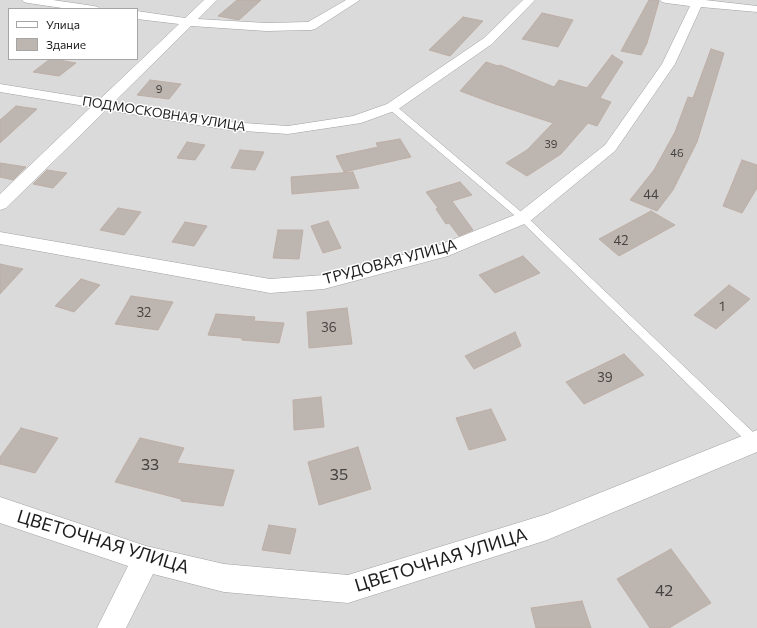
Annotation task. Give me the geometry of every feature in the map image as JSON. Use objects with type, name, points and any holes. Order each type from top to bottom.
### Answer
[{"type":"street","points":[[28,0],[87,8]]},
{"type":"street","points":[[0,204],[211,0]]},
{"type":"street","points":[[138,15],[187,22],[266,27],[311,26],[354,0]]},
{"type":"street","name":"ПОДМОСКОВНАЯ УЛИЦА","points":[[0,88],[229,126],[288,130],[356,120],[392,107],[488,41],[529,0]]},
{"type":"street","points":[[666,0],[757,9]]},
{"type":"street","name":"ТРУДОВАЯ УЛИЦА","points":[[0,238],[270,286],[324,282],[442,251],[523,218],[610,148],[668,64],[698,2]]},
{"type":"street","name":"ЦВЕТОЧНАЯ УЛИЦА","points":[[0,510],[146,559],[224,578],[348,589],[547,527],[756,442]]},
{"type":"street","points":[[111,628],[146,559]]},
{"type":"lane","points":[[392,107],[523,218],[756,442]]},
{"type":"shaded area","points":[[0,0],[757,0],[757,628],[0,628]]},
{"type":"building","points":[[237,0],[261,0],[239,20],[218,16]]},
{"type":"building","points":[[649,0],[659,1],[647,43],[641,55],[621,51]]},
{"type":"building","points":[[542,13],[573,20],[558,47],[522,39]]},
{"type":"building","points":[[463,17],[483,21],[450,56],[429,50]]},
{"type":"building","points":[[711,49],[724,53],[697,142],[673,190],[657,211],[630,200],[654,170],[675,132],[688,97],[693,98]]},
{"type":"building","points":[[612,55],[623,62],[600,98],[611,102],[597,126],[588,123],[561,154],[527,176],[506,163],[527,150],[553,123],[460,91],[486,62],[498,66],[500,65],[554,87],[559,80],[587,88]]},
{"type":"building","points":[[49,60],[76,63],[59,76],[33,72]]},
{"type":"building","points":[[150,80],[181,84],[169,99],[137,95]]},
{"type":"building","points":[[16,106],[37,109],[0,143],[0,120]]},
{"type":"building","points":[[400,139],[411,157],[344,172],[336,156],[378,147],[376,143]]},
{"type":"building","points":[[187,142],[205,145],[195,160],[177,158]]},
{"type":"building","points":[[240,150],[264,152],[255,170],[231,168]]},
{"type":"building","points":[[742,160],[757,165],[757,188],[742,213],[723,206]]},
{"type":"building","points":[[0,163],[26,167],[13,180],[0,177]]},
{"type":"building","points":[[47,170],[67,173],[53,188],[33,184]]},
{"type":"building","points":[[353,172],[359,188],[292,194],[291,177]]},
{"type":"building","points":[[460,182],[472,195],[452,201],[473,230],[459,236],[449,223],[446,224],[436,209],[438,208],[426,192]]},
{"type":"building","points":[[118,208],[141,212],[124,235],[100,230]]},
{"type":"building","points":[[651,211],[675,225],[619,256],[599,239]]},
{"type":"building","points":[[328,221],[341,248],[323,253],[311,226]]},
{"type":"building","points":[[185,222],[207,226],[194,246],[172,242]]},
{"type":"building","points":[[278,230],[303,230],[299,259],[273,258]]},
{"type":"building","points":[[523,256],[540,273],[495,293],[479,275]]},
{"type":"building","points":[[0,264],[23,269],[0,294]]},
{"type":"building","points":[[81,279],[100,285],[74,312],[55,306]]},
{"type":"building","points":[[729,285],[750,299],[716,329],[694,315]]},
{"type":"building","points":[[131,296],[173,302],[158,330],[115,324]]},
{"type":"building","points":[[347,308],[352,344],[309,348],[307,312]]},
{"type":"building","points":[[216,314],[255,317],[254,321],[284,323],[279,343],[208,335]]},
{"type":"building","points":[[515,332],[521,346],[474,369],[465,356]]},
{"type":"building","points":[[624,354],[644,375],[584,404],[566,382]]},
{"type":"building","points":[[321,397],[324,427],[294,430],[293,400]]},
{"type":"building","points":[[491,409],[506,440],[469,450],[456,418]]},
{"type":"building","points":[[21,428],[58,438],[35,473],[0,464],[0,457]]},
{"type":"building","points":[[140,438],[184,448],[177,463],[234,470],[223,506],[181,501],[181,499],[115,482]]},
{"type":"building","points":[[358,447],[371,489],[319,505],[308,462]]},
{"type":"building","points":[[269,525],[296,529],[290,554],[262,550]]},
{"type":"building","points":[[671,549],[711,603],[669,628],[650,628],[617,579]]},
{"type":"building","points":[[582,601],[591,628],[536,628],[531,608]]}]
